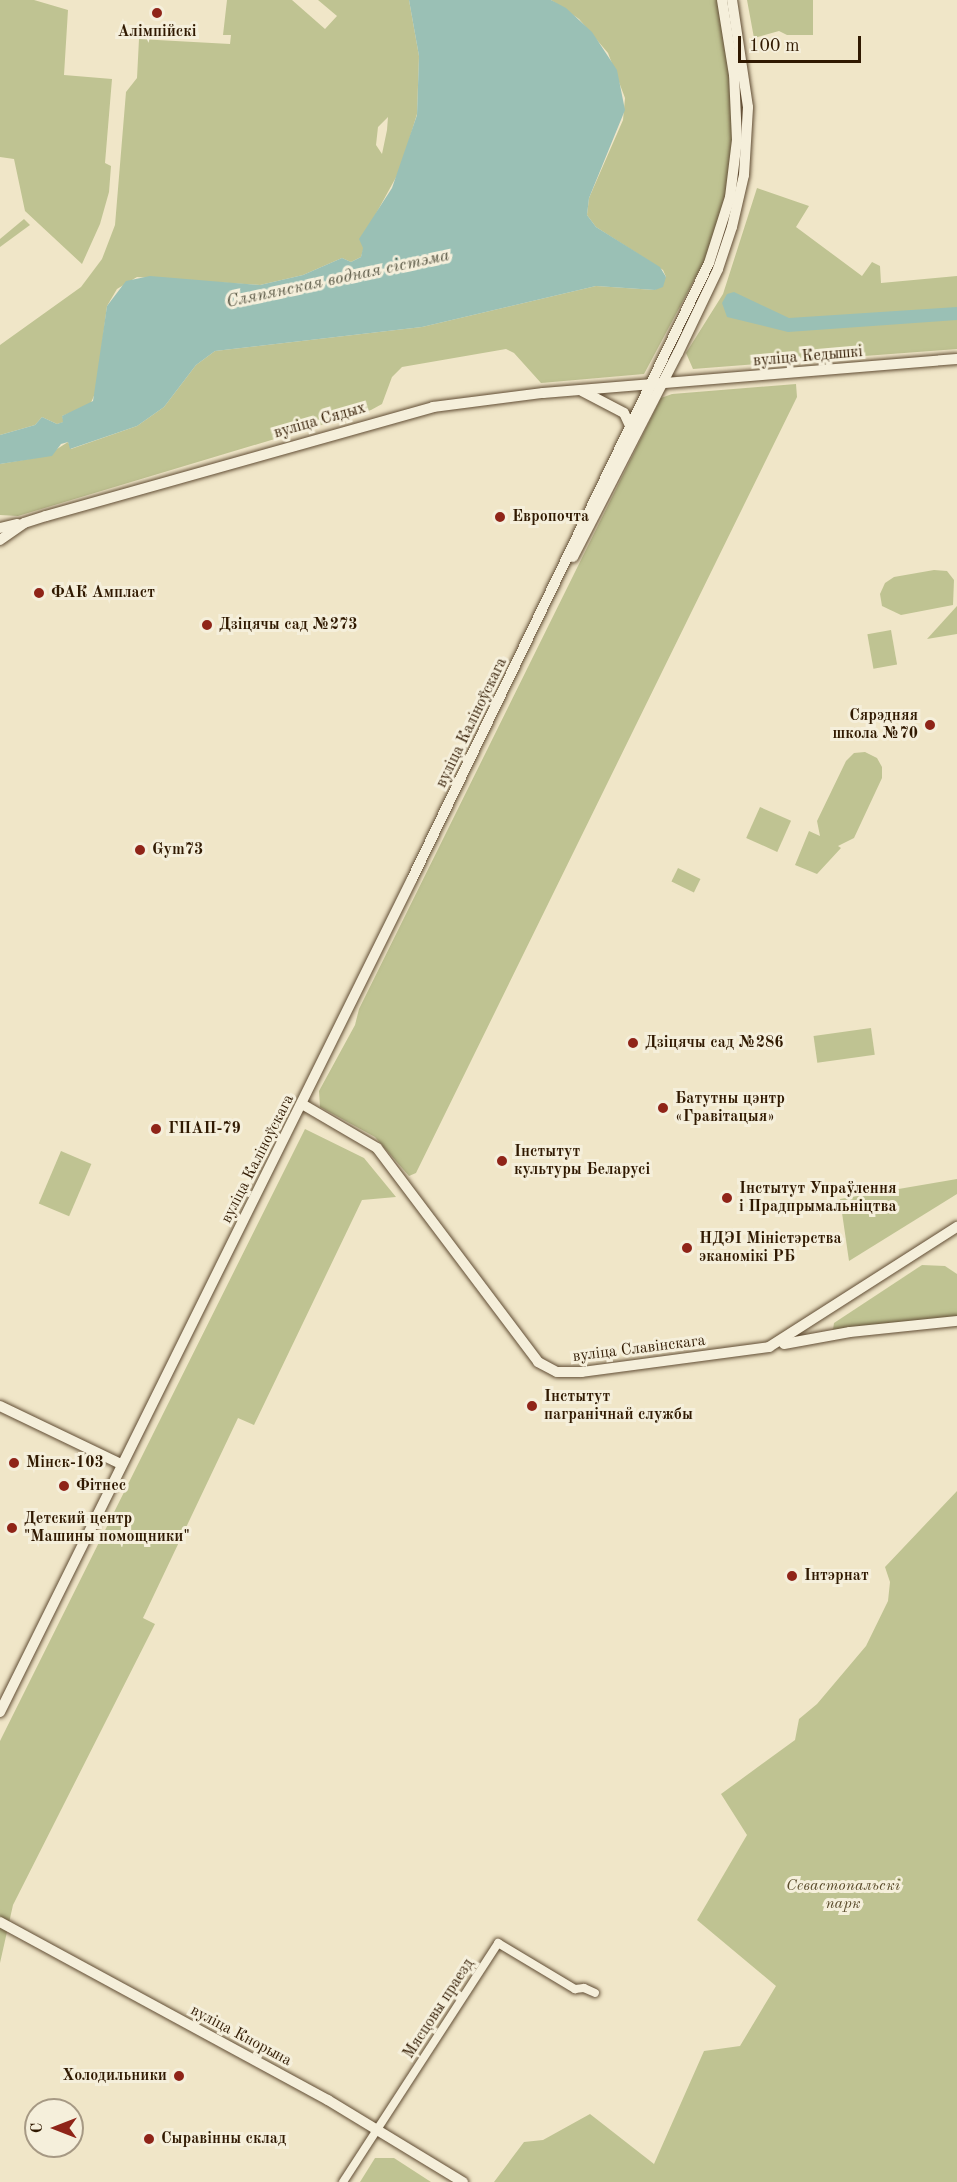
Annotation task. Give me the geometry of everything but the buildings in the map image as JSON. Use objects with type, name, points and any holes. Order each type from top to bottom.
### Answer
[{"type":"main road","name":"вуліца Каліноўскага","points":[[0,1712],[540,618],[717,244],[735,174],[737,103],[722,0]]},
{"type":"main road","name":"вуліца Каліноўскага","points":[[540,618],[610,491],[718,269],[744,175],[748,107],[732,0]]},
{"type":"main road","name":"вуліца Кедышкі","points":[[662,384],[957,359]]},
{"type":"main road","name":"вуліца Сядых","points":[[0,540],[24,523],[408,412],[495,398],[662,384]]},
{"type":"main road","points":[[579,390],[624,412],[630,426]]},
{"type":"main road","points":[[0,528],[24,523]]},
{"type":"main road","name":"вуліца Славінскага","points":[[302,1104],[364,1137],[382,1154],[546,1368],[577,1373],[769,1347],[816,1320],[957,1227]]},
{"type":"main road","points":[[816,1320],[825,1336]]},
{"type":"main road","points":[[769,1347],[825,1336],[957,1322]]},
{"type":"main road","points":[[0,1406],[121,1464]]},
{"type":"main road","name":"вуліца Кнорына","points":[[0,1922],[378,2130],[463,2182]]},
{"type":"street","name":"Мясцовы праезд","points":[[343,2182],[498,1943],[575,1989],[584,1988],[595,1993]]},
{"type":"green space","points":[[0,0],[34,0],[68,10],[64,75],[112,79],[105,163],[111,166],[109,192],[100,224],[82,264],[25,211],[14,159],[0,157]]},
{"type":"green space","points":[[227,0],[292,0],[325,29],[337,16],[318,0],[409,0],[419,56],[417,114],[400,170],[372,221],[361,257],[351,262],[342,258],[303,275],[260,285],[137,277],[117,289],[107,306],[96,391],[90,405],[62,416],[64,422],[57,424],[42,417],[35,425],[0,435],[0,345],[81,287],[102,259],[115,225],[126,92],[137,78],[139,39],[230,44],[231,35],[223,35]],"holes":[[[388,117],[382,154],[376,145],[378,127]]]},
{"type":"green space","points":[[551,0],[718,0],[729,64],[733,146],[726,193],[708,254],[644,374],[541,383],[514,353],[506,349],[402,367],[392,377],[382,404],[371,410],[18,516],[0,515],[0,464],[46,456],[68,442],[71,449],[137,426],[164,407],[196,365],[215,351],[422,327],[596,286],[655,290],[666,277],[663,270],[596,227],[587,215],[589,198],[623,120],[625,98],[608,53],[579,19]]},
{"type":"green space","points":[[747,0],[813,0],[813,35],[787,35],[779,31],[754,38]]},
{"type":"green space","points":[[757,188],[809,206],[796,227],[862,276],[872,262],[880,266],[881,283],[957,276],[957,349],[693,369],[686,353],[723,294]]},
{"type":"green space","points":[[24,219],[30,225],[0,247],[0,239]]},
{"type":"green space","points":[[796,384],[797,397],[416,1173],[409,1176],[375,1137],[320,1107],[319,1091],[355,1025],[359,1009],[661,398],[672,394]]},
{"type":"green space","points":[[934,570],[947,571],[954,580],[953,605],[901,615],[882,606],[880,594],[885,583],[894,577]]},
{"type":"green space","points":[[957,606],[957,634],[927,639]]},
{"type":"green space","points":[[891,630],[897,664],[873,669],[867,634]]},
{"type":"green space","points":[[865,752],[877,758],[882,767],[882,778],[854,838],[838,846],[841,848],[817,874],[795,865],[809,831],[820,836],[817,821],[846,761],[854,753]]},
{"type":"green space","points":[[760,807],[791,821],[777,852],[746,838]]},
{"type":"green space","points":[[678,868],[700,879],[694,892],[671,881]]},
{"type":"green space","points":[[871,1028],[875,1055],[817,1063],[814,1036]]},
{"type":"green space","points":[[305,1129],[364,1158],[396,1197],[362,1200],[254,1425],[238,1418],[143,1618],[155,1624],[13,1905],[0,1963],[0,1741]]},
{"type":"green space","points":[[61,1151],[91,1164],[69,1216],[39,1203]]},
{"type":"green space","points":[[957,1179],[957,1194],[849,1261],[840,1199]]},
{"type":"green space","points":[[922,1265],[945,1266],[957,1274],[957,1317],[833,1330],[834,1323]]},
{"type":"green space","name":"Севастопальскі парк","points":[[957,1491],[957,2182],[494,2182],[524,2142],[543,2140],[590,2114],[654,2164],[704,2051],[740,2046],[776,1986],[697,1920],[747,1835],[721,1794],[795,1740],[799,1719],[817,1704],[866,1646],[888,1601],[890,1582],[885,1567]]},
{"type":"green space","points":[[375,2158],[394,2158],[431,2182],[360,2182]]},
{"type":"water","name":"Сляпянская водная сістэма","points":[[409,0],[551,0],[566,8],[592,32],[617,70],[625,110],[589,198],[587,215],[596,227],[660,267],[666,277],[663,287],[655,290],[596,286],[422,327],[215,351],[196,365],[164,407],[137,426],[70,449],[68,442],[61,444],[52,456],[0,464],[0,435],[35,425],[42,417],[57,424],[63,422],[62,416],[93,401],[107,306],[126,281],[150,276],[260,285],[303,275],[342,258],[351,262],[361,257],[363,248],[359,239],[392,188],[417,115],[419,56]]},
{"type":"water","points":[[734,292],[789,318],[957,307],[957,320],[788,332],[727,317],[722,303],[727,294]]},
{"type":"place","name":"Алімпійскі","points":[[157,13]]},
{"type":"place","name":"Европочта","points":[[500,517]]},
{"type":"place","name":"ФАК Ампласт","points":[[39,593]]},
{"type":"place","name":"Дзіцячы сад №273","points":[[207,625]]},
{"type":"place","name":"Сярэдняя школа №70","points":[[930,725]]},
{"type":"place","name":"Gym73","points":[[140,850]]},
{"type":"place","name":"Дзіцячы сад №286","points":[[633,1043]]},
{"type":"place","name":"Батутны цэнтр «Гравітацыя»","points":[[663,1108]]},
{"type":"place","name":"ГПАП-79","points":[[156,1129]]},
{"type":"place","name":"Інстытут культуры Беларусі","points":[[502,1161]]},
{"type":"place","name":"Інстытут Упраўлення і Прадпрымальніцтва","points":[[727,1198]]},
{"type":"place","name":"НДЭІ Міністэрства эканомікі РБ","points":[[687,1248]]},
{"type":"place","name":"Інстытут пагранічнай службы","points":[[532,1406]]},
{"type":"place","name":"Мінск-103","points":[[14,1463]]},
{"type":"place","name":"Фітнес","points":[[64,1486]]},
{"type":"place","name":"Детский центр \"Машины помощники\"","points":[[12,1528]]},
{"type":"place","name":"Інтэрнат","points":[[792,1576]]},
{"type":"place","name":"Холодильники","points":[[179,2076]]},
{"type":"place","name":"Сыравінны склад","points":[[149,2139]]}]
